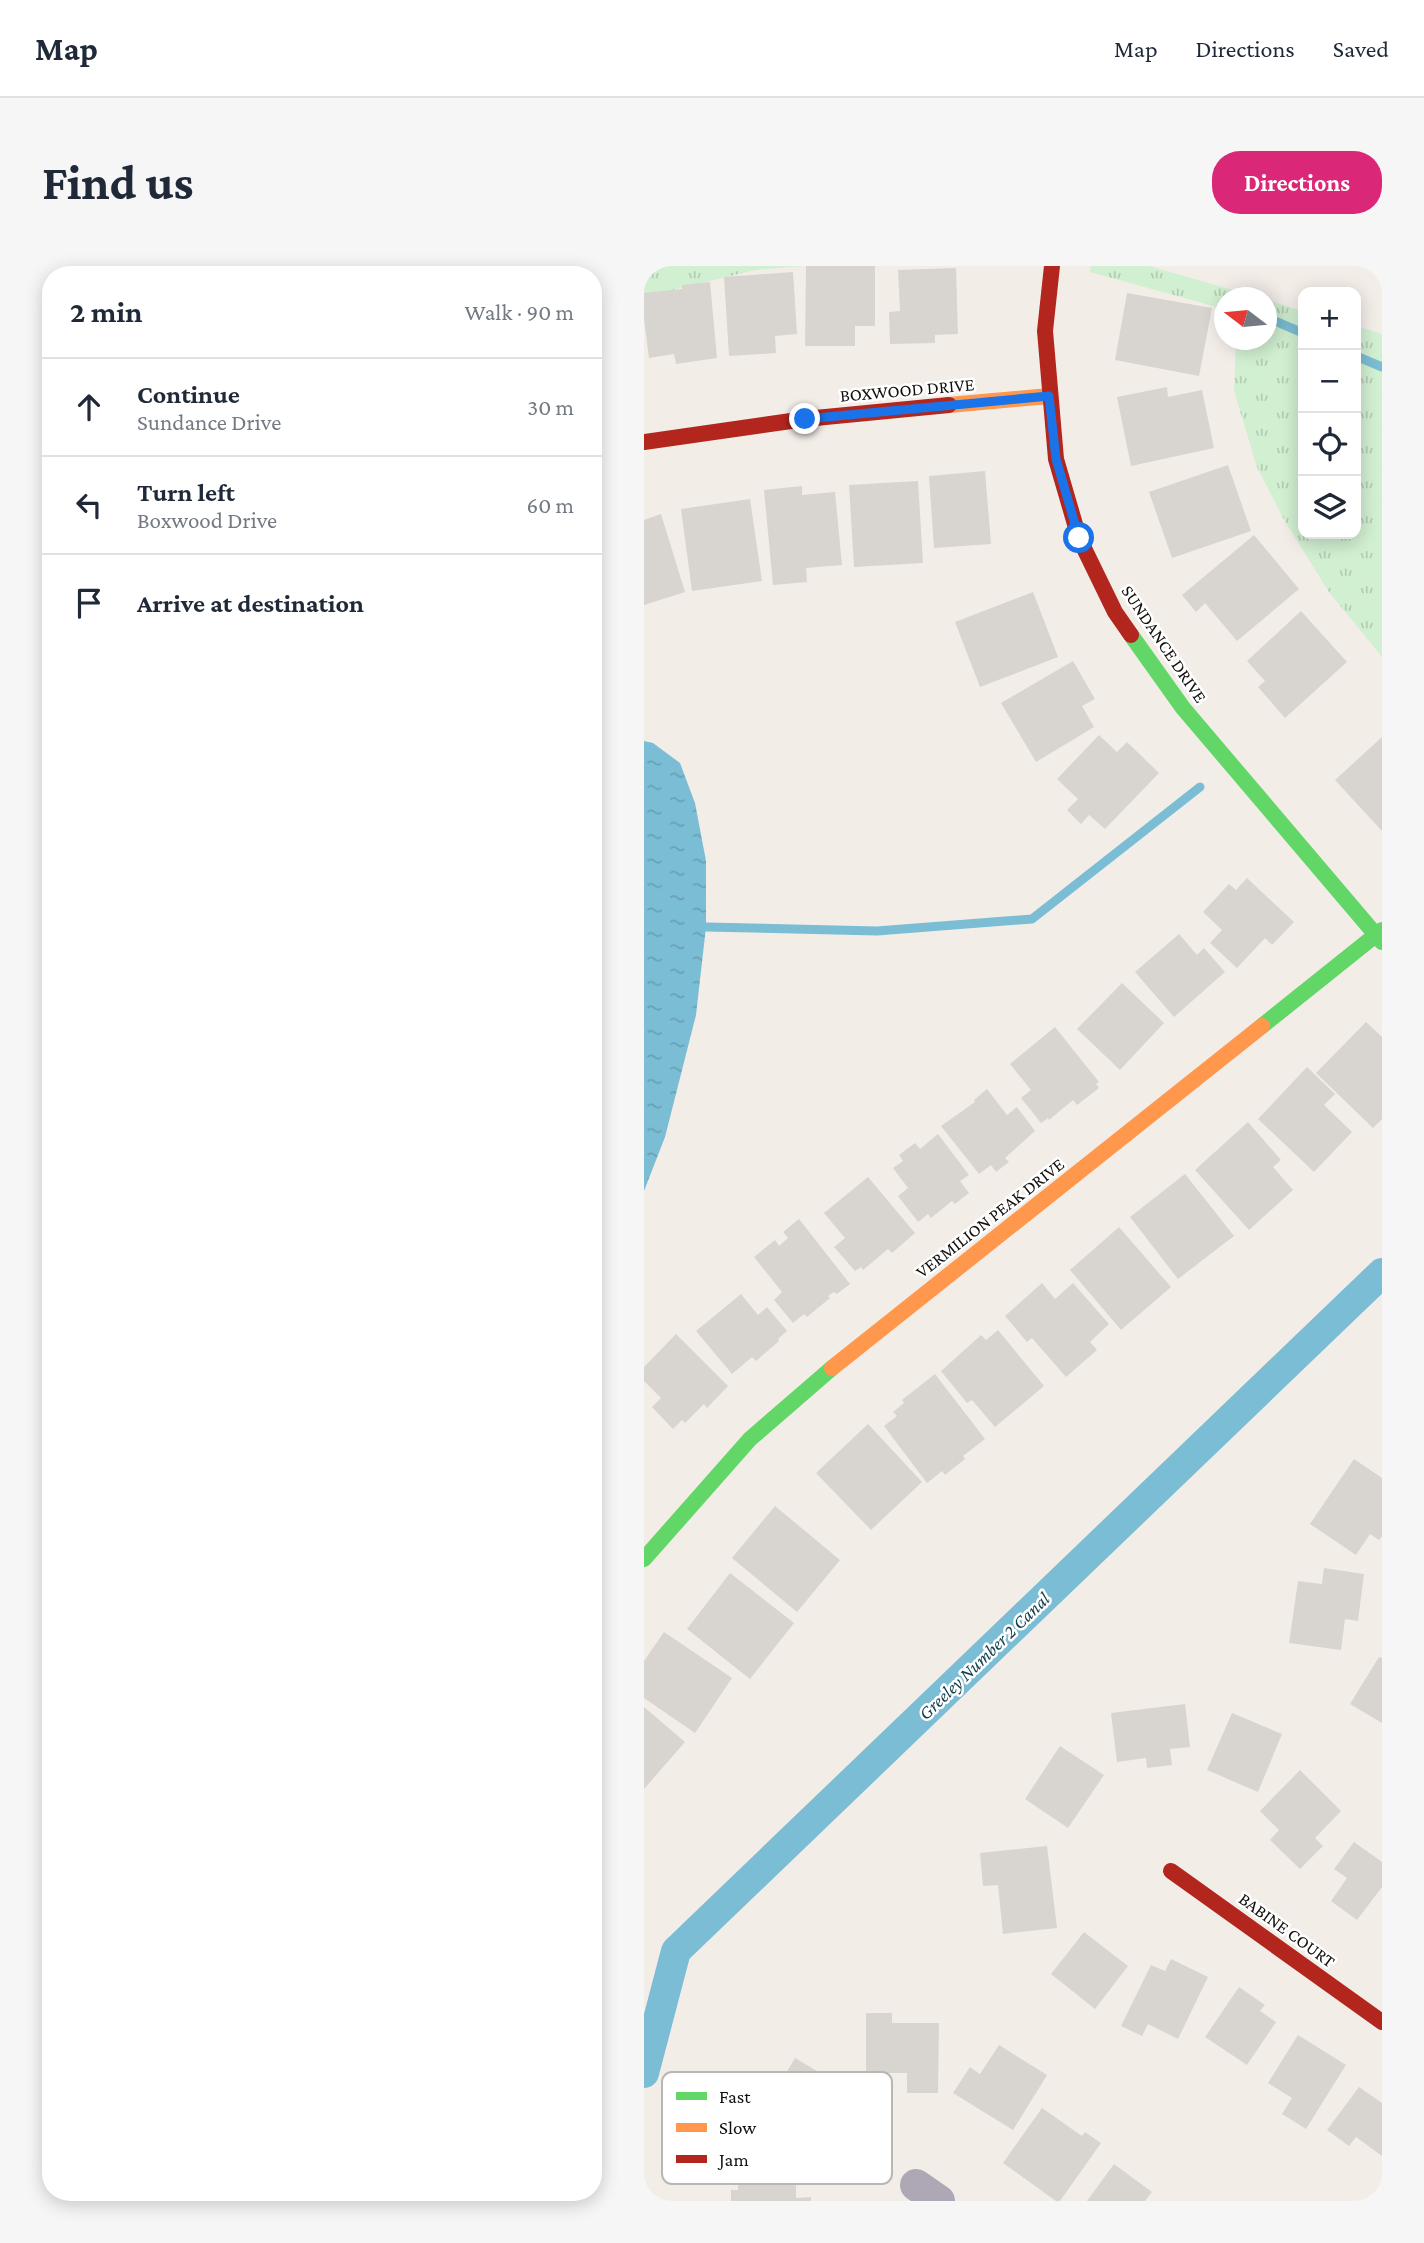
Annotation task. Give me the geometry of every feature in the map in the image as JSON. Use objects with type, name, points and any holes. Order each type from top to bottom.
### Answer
[{"type":"street","name":"SUNDANCE DRIVE","points":[[1052,266],[1045,331],[1056,459],[1079,538],[1115,612],[1183,708],[1380,936]]},
{"type":"street","name":"BOXWOOD DRIVE","points":[[644,442],[805,419],[1049,396]]},
{"type":"street","name":"VERMILION PEAK DRIVE","points":[[644,1559],[750,1439],[828,1371],[1380,936]]},
{"type":"street","name":"BABINE COURT","points":[[1171,1871],[1382,2021]]},
{"type":"green space","points":[[644,266],[802,266],[755,270],[644,297]]},
{"type":"green space","points":[[1091,266],[1149,266],[1222,287],[1214,287],[1214,306],[1090,272]]},
{"type":"green space","points":[[1277,303],[1298,309],[1298,539],[1361,539],[1361,328],[1382,334],[1382,657],[1329,592],[1283,518],[1257,467],[1234,391],[1236,350],[1277,350]]},
{"type":"water","points":[[644,741],[653,743],[680,763],[695,803],[706,861],[706,927],[696,1015],[665,1137],[644,1191]]},
{"type":"building","points":[[806,266],[875,266],[875,326],[855,326],[855,346],[805,346]]},
{"type":"building","points":[[956,268],[958,334],[935,335],[935,343],[890,344],[889,312],[900,311],[898,270]]},
{"type":"building","points":[[793,272],[797,334],[775,336],[776,353],[729,356],[724,277]]},
{"type":"building","points":[[710,282],[717,358],[676,364],[674,354],[649,358],[644,293],[682,289],[682,285]]},
{"type":"building","points":[[1127,293],[1212,308],[1199,376],[1115,360]]},
{"type":"building","points":[[1167,387],[1168,397],[1202,390],[1214,448],[1131,466],[1117,397]]},
{"type":"building","points":[[1228,465],[1251,531],[1172,558],[1149,492]]},
{"type":"building","points":[[985,471],[991,544],[934,548],[929,476]]},
{"type":"building","points":[[918,481],[923,563],[854,567],[849,485]]},
{"type":"building","points":[[802,486],[802,495],[835,492],[842,565],[806,568],[807,582],[773,585],[764,490]]},
{"type":"building","points":[[750,499],[762,581],[692,591],[681,509]]},
{"type":"building","points":[[661,514],[685,592],[644,605],[644,520]]},
{"type":"building","points":[[1254,535],[1299,589],[1237,641],[1205,603],[1196,612],[1182,595]]},
{"type":"building","points":[[1033,592],[1058,657],[980,687],[955,622]]},
{"type":"building","points":[[1301,611],[1347,662],[1285,718],[1258,687],[1265,681],[1247,661]]},
{"type":"building","points":[[1073,661],[1095,699],[1082,706],[1094,727],[1036,762],[1001,703]]},
{"type":"building","points":[[1099,735],[1117,752],[1127,742],[1159,773],[1105,829],[1089,815],[1081,824],[1067,810],[1078,799],[1057,779]]},
{"type":"building","points":[[1382,737],[1382,831],[1335,780]]},
{"type":"building","points":[[1247,878],[1294,922],[1272,945],[1265,938],[1237,968],[1210,943],[1222,930],[1203,912],[1229,884],[1236,890]]},
{"type":"building","points":[[1179,934],[1197,955],[1204,948],[1225,972],[1174,1017],[1135,972]]},
{"type":"building","points":[[1122,983],[1164,1023],[1120,1070],[1077,1029]]},
{"type":"building","points":[[1366,1022],[1382,1037],[1382,1119],[1373,1128],[1316,1073]]},
{"type":"building","points":[[1055,1027],[1099,1082],[1096,1084],[1099,1088],[1077,1105],[1073,1100],[1049,1120],[1048,1118],[1041,1123],[1021,1098],[1031,1090],[1010,1064]]},
{"type":"building","points":[[1307,1067],[1335,1094],[1324,1105],[1352,1132],[1314,1172],[1258,1119]]},
{"type":"building","points":[[987,1089],[1007,1115],[1017,1107],[1035,1131],[1005,1158],[1009,1162],[996,1172],[991,1165],[979,1174],[941,1126],[975,1102]]},
{"type":"building","points":[[1248,1122],[1281,1160],[1273,1167],[1293,1190],[1249,1230],[1195,1170]]},
{"type":"building","points":[[938,1134],[969,1175],[960,1181],[969,1193],[955,1204],[952,1201],[931,1218],[928,1214],[918,1222],[898,1196],[908,1188],[893,1168],[903,1161],[899,1155],[915,1143],[920,1149]]},
{"type":"building","points":[[1185,1174],[1234,1236],[1178,1279],[1130,1217]]},
{"type":"building","points":[[868,1177],[915,1233],[892,1253],[888,1249],[863,1270],[861,1267],[855,1271],[834,1247],[845,1238],[824,1213]]},
{"type":"building","points":[[799,1219],[850,1284],[837,1294],[834,1292],[828,1296],[830,1298],[807,1317],[804,1314],[793,1323],[774,1300],[782,1292],[754,1257],[775,1240],[779,1246],[788,1238],[783,1232]]},
{"type":"building","points":[[1119,1227],[1171,1287],[1121,1330],[1070,1270]]},
{"type":"building","points":[[1042,1283],[1055,1299],[1073,1283],[1109,1324],[1090,1342],[1097,1350],[1066,1377],[1032,1338],[1027,1342],[1005,1316]]},
{"type":"building","points":[[741,1294],[758,1315],[767,1307],[787,1331],[756,1361],[752,1357],[732,1374],[696,1331]]},
{"type":"building","points":[[998,1330],[1044,1386],[995,1427],[972,1400],[967,1403],[941,1371],[981,1335],[986,1340]]},
{"type":"building","points":[[676,1334],[728,1386],[707,1408],[704,1404],[685,1423],[682,1420],[673,1429],[652,1407],[661,1398],[644,1381],[644,1367]]},
{"type":"building","points":[[935,1374],[985,1439],[945,1475],[942,1471],[927,1483],[884,1426],[897,1416],[893,1412],[904,1403],[902,1400]]},
{"type":"building","points":[[868,1424],[922,1482],[871,1530],[816,1473]]},
{"type":"building","points":[[1354,1459],[1382,1478],[1382,1536],[1379,1540],[1370,1534],[1356,1555],[1310,1524]]},
{"type":"building","points":[[775,1506],[840,1560],[797,1612],[732,1558]]},
{"type":"building","points":[[1324,1568],[1364,1574],[1358,1621],[1345,1619],[1341,1650],[1289,1643],[1298,1581],[1322,1584]]},
{"type":"building","points":[[730,1573],[794,1623],[750,1679],[687,1629]]},
{"type":"building","points":[[664,1632],[732,1678],[695,1733],[644,1698],[644,1661]]},
{"type":"building","points":[[1379,1657],[1382,1658],[1382,1723],[1350,1704]]},
{"type":"building","points":[[1185,1704],[1190,1747],[1170,1749],[1172,1765],[1147,1768],[1146,1758],[1117,1762],[1111,1713]]},
{"type":"building","points":[[644,1707],[685,1742],[644,1789]]},
{"type":"building","points":[[1232,1713],[1282,1734],[1258,1792],[1207,1770]]},
{"type":"building","points":[[1060,1746],[1104,1775],[1068,1828],[1025,1799]]},
{"type":"building","points":[[1300,1770],[1341,1811],[1315,1838],[1323,1846],[1300,1869],[1270,1840],[1279,1830],[1260,1811]]},
{"type":"building","points":[[1354,1842],[1382,1862],[1382,1887],[1357,1920],[1331,1901],[1347,1878],[1334,1869]]},
{"type":"building","points":[[1047,1846],[1057,1928],[1003,1934],[998,1885],[983,1886],[980,1853]]},
{"type":"building","points":[[1084,1932],[1128,1966],[1095,2009],[1051,1974]]},
{"type":"building","points":[[1171,1959],[1208,1977],[1178,2039],[1148,2024],[1142,2036],[1121,2026],[1151,1965],[1165,1971]]},
{"type":"building","points":[[1239,1987],[1265,2005],[1260,2011],[1276,2022],[1247,2065],[1205,2037]]},
{"type":"building","points":[[866,2013],[892,2013],[892,2023],[939,2023],[938,2093],[907,2093],[907,2073],[866,2072]]},
{"type":"building","points":[[1298,2035],[1346,2065],[1306,2129],[1282,2114],[1292,2098],[1268,2083]]},
{"type":"building","points":[[999,2045],[1047,2075],[1013,2130],[953,2093],[970,2067],[980,2074]]},
{"type":"building","points":[[795,2058],[819,2072],[787,2072]]},
{"type":"building","points":[[1359,2087],[1382,2103],[1382,2156],[1356,2137],[1349,2146],[1327,2130]]},
{"type":"building","points":[[1042,2108],[1082,2136],[1085,2132],[1101,2143],[1060,2201],[1056,2201],[1003,2163]]},
{"type":"building","points":[[1114,2164],[1152,2192],[1145,2201],[1087,2201]]},
{"type":"building","points":[[738,2184],[796,2184],[796,2198],[811,2197],[811,2201],[731,2201],[731,2190],[738,2190]]},
{"type":"waterway","points":[[1277,322],[1298,331]]},
{"type":"waterway","points":[[1361,358],[1382,367]]},
{"type":"waterway","points":[[706,927],[877,931],[1032,919],[1200,787]]},
{"type":"waterway","name":"Greeley Number 2 Canal","points":[[644,2073],[676,1951],[1382,1273]]},
{"type":"traffic: fast","points":[[1131,635],[1183,708],[1382,942]]},
{"type":"traffic: fast","points":[[1262,1026],[1382,930]]},
{"type":"traffic: fast","points":[[644,1559],[750,1439],[832,1368]]},
{"type":"traffic: slow","points":[[949,405],[1049,396]]},
{"type":"traffic: slow","points":[[832,1368],[1262,1026]]},
{"type":"traffic: jam","points":[[1052,266],[1045,331],[1056,459],[1079,538],[1115,612],[1131,635]]},
{"type":"traffic: jam","points":[[644,442],[805,419],[949,405]]},
{"type":"traffic: jam","points":[[1171,1871],[1382,2022]]},
{"type":"route","points":[[805,419],[1049,396],[1056,459],[1079,538]]}]
